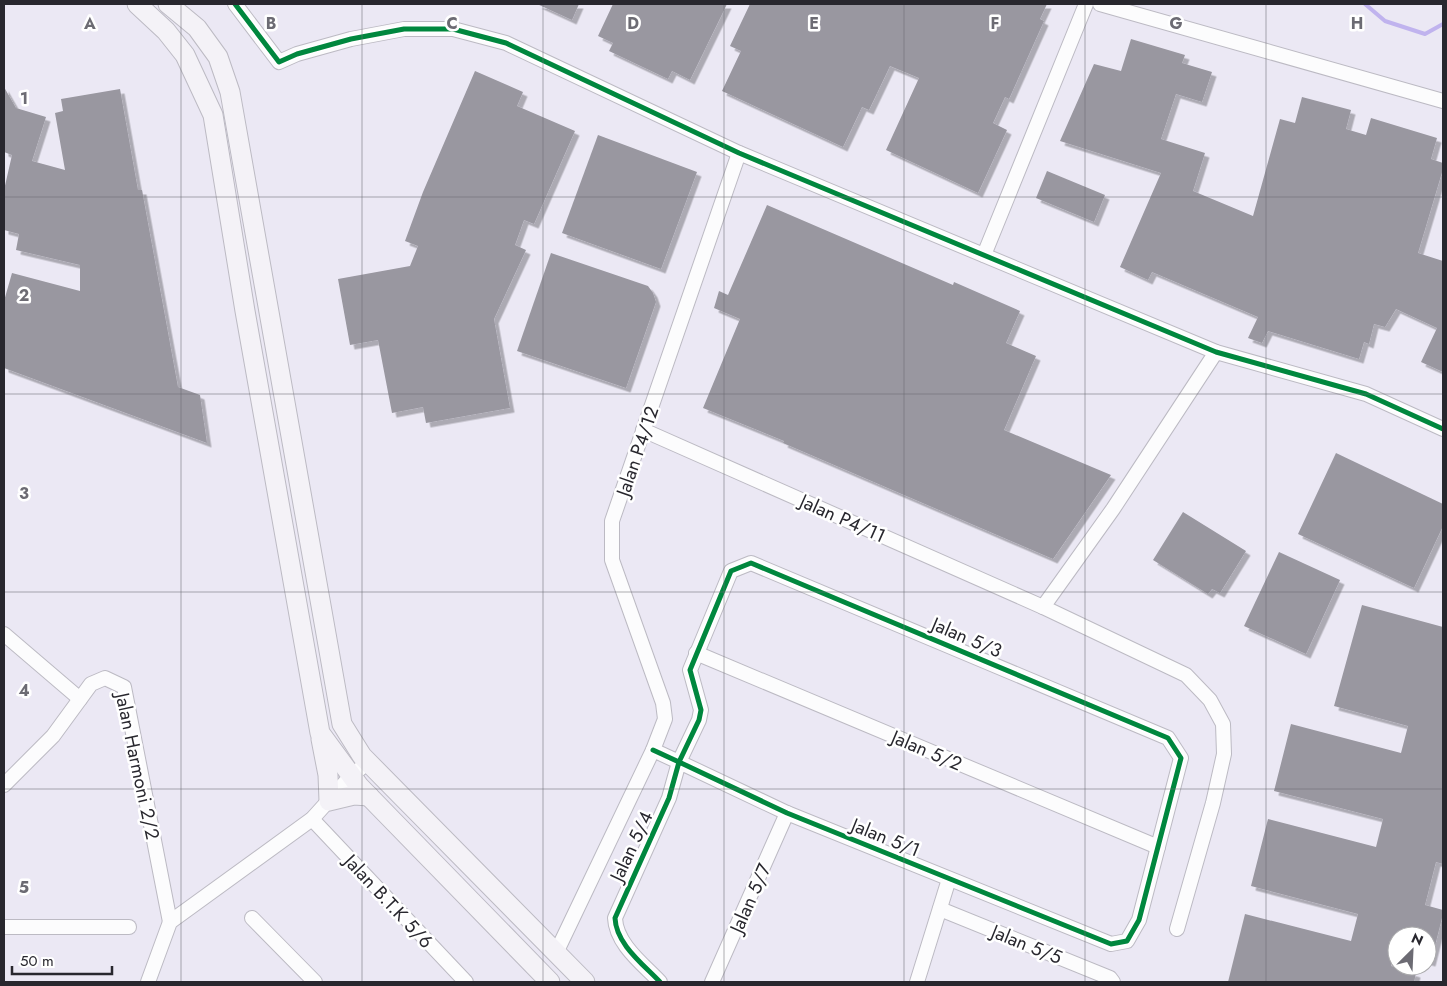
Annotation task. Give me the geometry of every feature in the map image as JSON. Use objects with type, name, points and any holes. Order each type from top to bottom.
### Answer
[{"type":"street","points":[[137,4],[166,31],[185,55],[213,115],[245,310],[328,775],[329,801]]},
{"type":"street","points":[[168,4],[197,28],[218,57],[230,92],[342,724],[368,762],[585,982]]},
{"type":"street","points":[[235,4],[279,62],[297,54],[351,38],[404,29],[453,29],[506,43],[739,153],[1216,352],[1373,396],[1443,429]]},
{"type":"street","points":[[984,255],[1086,4]]},
{"type":"street","points":[[1100,4],[1376,80],[1443,101]]},
{"type":"street","name":"Jalan P4/12","points":[[556,953],[653,750],[665,719],[664,703],[612,560],[612,521],[739,153]]},
{"type":"street","points":[[1043,606],[1113,509],[1216,352]]},
{"type":"street","name":"Jalan P4/11","points":[[643,430],[1043,606],[1186,675],[1210,700],[1223,724],[1224,754],[1213,803],[1177,929]]},
{"type":"street","name":"Jalan 5/3","points":[[679,762],[699,720],[700,710],[690,670],[696,652],[731,571],[751,563],[1160,734],[1168,738],[1181,758],[1139,920],[1127,941],[1111,944]]},
{"type":"street","points":[[4,634],[80,699]]},
{"type":"street","name":"Jalan 5/2","points":[[696,652],[1158,847]]},
{"type":"street","name":"Jalan Harmoni 2/2","points":[[4,785],[53,736],[91,684],[106,678],[124,687],[170,922]]},
{"type":"street","points":[[320,733],[350,776],[550,982]]},
{"type":"street","name":"Jalan 5/1","points":[[653,750],[787,813],[1111,944]]},
{"type":"street","points":[[148,982],[170,922],[312,819],[350,776],[368,762]]},
{"type":"street","name":"Jalan 5/4","points":[[660,982],[622,942],[615,930],[615,918],[669,798],[679,762]]},
{"type":"street","points":[[329,801],[354,795],[369,796]]},
{"type":"street","name":"Jalan 5/7","points":[[712,982],[787,813]]},
{"type":"street","name":"Jalan B.T.K 5/6","points":[[312,819],[466,982]]},
{"type":"street","points":[[917,982],[949,879]]},
{"type":"street","name":"Jalan 5/5","points":[[940,909],[1110,978],[1112,982]]},
{"type":"street","points":[[252,918],[315,982]]},
{"type":"street","points":[[4,927],[129,927]]},
{"type":"building","points":[[537,4],[579,4],[572,20]]},
{"type":"building","points":[[613,4],[727,4],[690,80],[672,71],[668,79],[609,51],[613,43],[598,36]]},
{"type":"building","points":[[750,4],[1047,4],[1040,19],[1044,21],[1009,99],[1005,97],[993,123],[1007,130],[978,193],[886,150],[919,78],[890,66],[869,110],[862,107],[843,147],[722,91],[741,51],[730,46]]},
{"type":"building","points":[[1131,39],[1185,55],[1182,63],[1212,72],[1202,102],[1176,94],[1161,139],[1205,153],[1193,191],[1253,216],[1280,119],[1295,123],[1302,97],[1351,110],[1346,129],[1366,135],[1371,118],[1437,138],[1431,159],[1443,163],[1443,169],[1418,253],[1443,261],[1443,372],[1421,362],[1437,328],[1396,309],[1385,327],[1374,324],[1369,344],[1364,342],[1359,359],[1268,331],[1262,343],[1248,338],[1258,317],[1152,272],[1148,280],[1120,267],[1161,173],[1060,141],[1094,64],[1121,71]]},
{"type":"building","points":[[475,71],[523,92],[517,106],[575,131],[534,224],[524,220],[515,245],[526,250],[494,319],[510,408],[426,423],[423,407],[392,413],[378,340],[350,345],[338,279],[410,266],[418,246],[405,241],[423,192]]},
{"type":"building","points":[[4,87],[16,108],[46,117],[32,161],[65,170],[55,113],[63,111],[61,99],[120,89],[138,190],[142,190],[178,387],[200,395],[207,443],[4,368],[4,301],[12,273],[80,291],[80,265],[16,250],[19,234],[4,230],[4,190],[12,155],[4,152]]},
{"type":"building","points":[[598,135],[697,172],[661,269],[562,233]]},
{"type":"building","points":[[1047,171],[1105,195],[1094,222],[1036,198]]},
{"type":"building","points":[[767,205],[953,285],[954,282],[1020,311],[1006,343],[1036,356],[1004,430],[1111,475],[1053,559],[783,443],[784,441],[703,408],[740,319],[714,308],[719,291],[728,295]]},
{"type":"building","points":[[551,253],[648,286],[653,293],[656,302],[626,388],[517,351]]},
{"type":"building","points":[[1336,453],[1443,504],[1443,526],[1414,588],[1298,534]]},
{"type":"building","points":[[1183,512],[1246,551],[1220,593],[1212,589],[1208,594],[1153,560]]},
{"type":"building","points":[[1279,552],[1340,580],[1306,654],[1244,626]]},
{"type":"building","points":[[1362,605],[1443,627],[1443,864],[1436,862],[1425,905],[1443,910],[1437,938],[1437,926],[1387,926],[1387,976],[1415,976],[1414,982],[1228,982],[1245,914],[1351,941],[1358,914],[1251,886],[1268,819],[1376,847],[1383,819],[1274,791],[1291,724],[1401,753],[1408,726],[1334,706]]},
{"type":"waterway","points":[[1365,4],[1385,21],[1425,34],[1443,24]]},
{"type":"cycle path","points":[[235,4],[279,62],[297,54],[351,39],[404,29],[453,29],[506,43],[739,153],[1216,352],[1366,394],[1443,429]]},
{"type":"cycle path","points":[[653,750],[679,762],[787,813],[1111,944],[1127,941],[1139,920],[1181,758],[1168,738],[751,563],[731,571],[690,670],[701,710],[699,720],[679,762],[669,798],[615,918],[620,936],[625,945],[660,982]]}]
